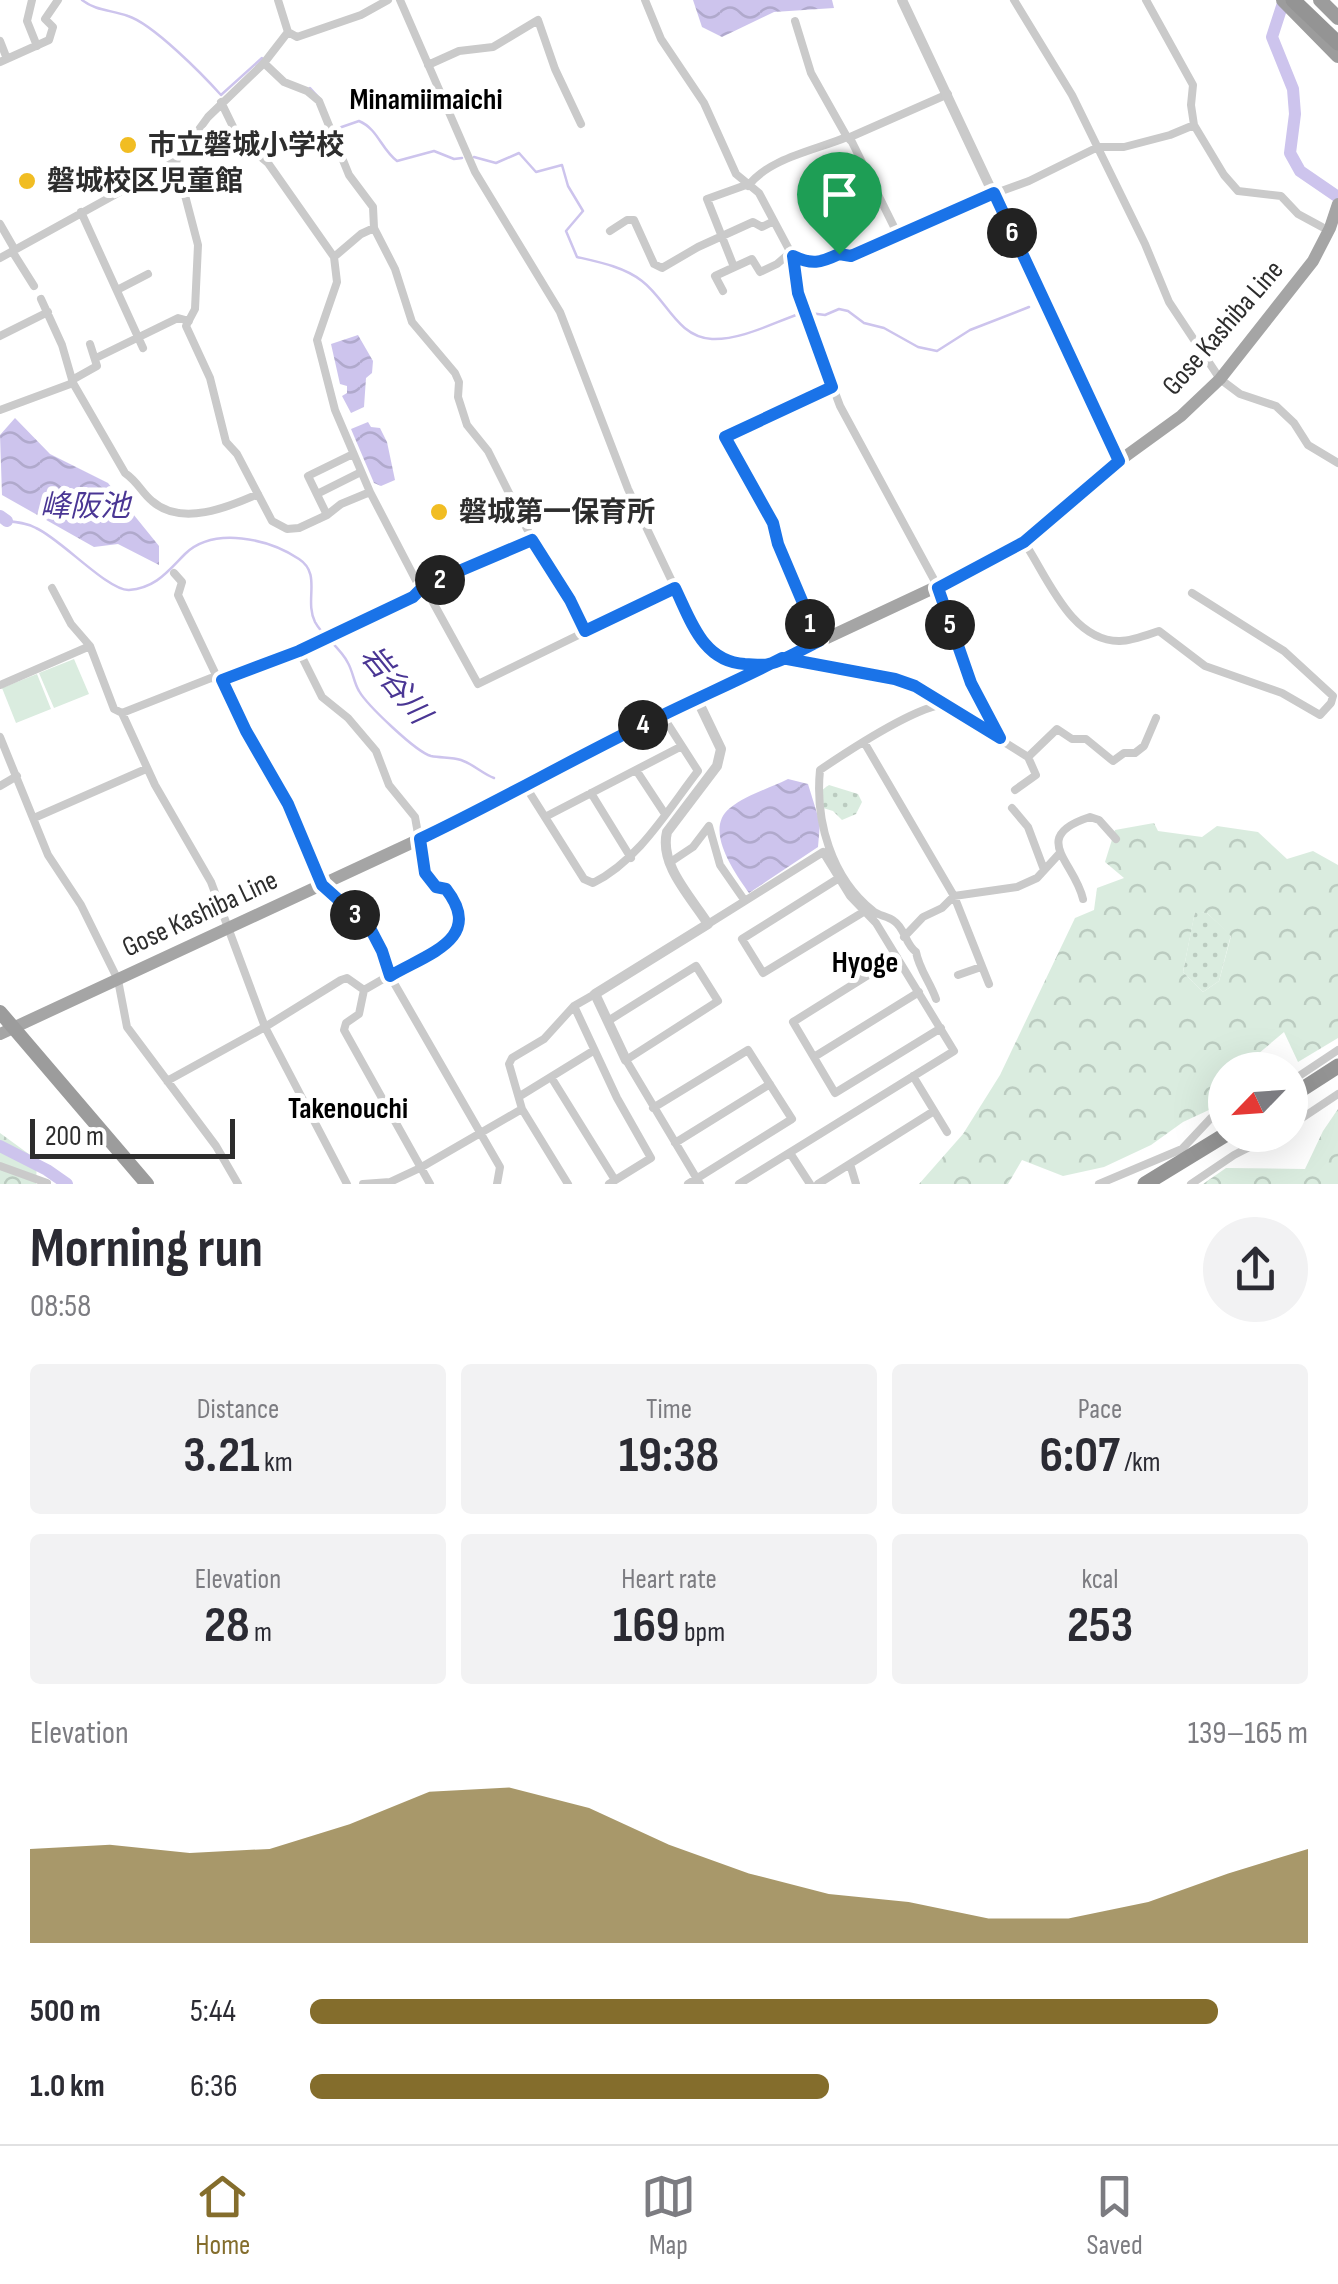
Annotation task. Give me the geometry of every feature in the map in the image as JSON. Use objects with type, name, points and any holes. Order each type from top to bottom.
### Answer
[{"type":"highway","points":[[1282,0],[1338,56]]},
{"type":"highway","points":[[1293,0],[1338,44]]},
{"type":"highway","points":[[1320,0],[1338,18]]},
{"type":"highway","points":[[0,1012],[7,1031],[147,1184]]},
{"type":"highway","points":[[1308,1086],[1338,1066]]},
{"type":"highway","points":[[1308,1089],[1338,1074]]},
{"type":"highway","points":[[1145,1184],[1208,1144]]},
{"type":"main road","name":"Gose Kashiba Line","points":[[7,1031],[420,839],[662,715],[938,588],[1024,542],[1220,379],[1312,260],[1338,204]]},
{"type":"street","points":[[32,0],[26,22],[37,46]]},
{"type":"street","points":[[0,41],[4,61],[48,40],[53,26],[45,19],[56,2],[40,0]]},
{"type":"street","points":[[278,0],[288,32],[297,36],[334,26],[388,0]]},
{"type":"street","points":[[400,0],[475,172],[560,312],[628,490],[698,636],[709,650],[735,663],[776,661],[895,679],[915,686],[1028,757],[1036,775],[1016,790]]},
{"type":"street","points":[[645,0],[661,40],[694,82],[736,174],[758,192],[792,254],[798,293],[832,387],[858,443],[938,588],[971,683],[1000,738]]},
{"type":"street","points":[[902,0],[1119,461]]},
{"type":"street","points":[[1014,0],[1072,94],[1169,302],[1220,379],[1240,394],[1276,406],[1294,423],[1308,445],[1338,463]]},
{"type":"street","points":[[1146,0],[1193,86],[1194,125],[1238,191],[1282,196],[1298,214],[1322,227]]},
{"type":"street","points":[[428,65],[459,51],[493,46],[538,20],[555,70],[581,124]]},
{"type":"street","points":[[795,21],[811,73],[852,142],[898,235]]},
{"type":"street","points":[[0,258],[176,162],[221,102],[264,63],[288,32]]},
{"type":"street","points":[[264,63],[284,82],[307,91],[319,101],[349,175],[373,207],[374,228],[396,269],[412,322],[455,373],[467,425],[488,451],[532,540],[585,631]]},
{"type":"street","points":[[734,267],[707,200],[747,186],[782,162],[948,94]]},
{"type":"street","points":[[221,102],[239,138],[268,163],[334,257],[338,282],[317,340],[335,410],[370,492],[478,684],[675,588]]},
{"type":"street","points":[[792,254],[810,264],[820,264],[839,254],[851,256],[1029,181],[1098,147],[1124,147],[1194,125]]},
{"type":"street","points":[[176,162],[198,245],[196,309],[186,326],[210,378],[226,442],[237,454],[272,522],[279,527],[299,528],[370,492]]},
{"type":"street","points":[[82,212],[143,348]]},
{"type":"street","points":[[610,231],[634,220],[654,264],[662,268],[753,222],[762,226],[774,221]]},
{"type":"street","points":[[0,224],[34,286]]},
{"type":"street","points":[[334,257],[374,228]]},
{"type":"street","points":[[723,291],[714,276],[752,258],[760,272],[792,254]]},
{"type":"street","points":[[117,290],[148,274]]},
{"type":"street","points":[[41,299],[72,370],[73,382],[124,473],[137,481],[152,502],[202,515],[258,494]]},
{"type":"street","points":[[0,336],[48,312]]},
{"type":"street","points":[[96,358],[178,318],[189,321]]},
{"type":"street","points":[[0,410],[94,371],[96,358],[90,344]]},
{"type":"street","points":[[819,641],[773,523],[725,437],[832,387]]},
{"type":"street","points":[[327,515],[308,476],[352,454]]},
{"type":"street","points":[[317,494],[361,472]]},
{"type":"street","points":[[122,713],[299,651],[413,597],[422,588],[532,540]]},
{"type":"street","points":[[1024,542],[1053,590],[1086,630],[1116,641],[1159,631],[1204,666],[1282,694],[1313,713],[1320,715],[1331,703],[1333,696],[1284,651],[1192,594]]},
{"type":"street","points":[[174,573],[182,582],[178,594],[246,731],[288,804],[322,885],[370,928],[390,976],[500,1167],[497,1184]]},
{"type":"street","points":[[52,588],[71,624],[90,646],[114,709],[122,713],[146,769],[211,882],[266,1027],[343,1183]]},
{"type":"street","points":[[0,685],[90,646]]},
{"type":"street","points":[[299,651],[322,697],[348,718],[376,751],[389,785],[415,817],[425,873],[436,887],[446,889],[455,900],[461,922],[456,937],[364,990],[359,1014],[344,1030],[430,1184]]},
{"type":"street","points":[[697,699],[721,749],[720,756],[667,832],[665,853],[708,924]]},
{"type":"street","points":[[936,999],[916,952],[897,923],[876,914],[860,899],[826,846],[817,799],[820,770],[846,750],[944,704]]},
{"type":"street","points":[[526,787],[584,879],[593,882],[631,858],[698,771],[662,715]]},
{"type":"street","points":[[1028,757],[1057,729],[1072,739],[1086,739],[1114,760],[1144,746],[1156,718]]},
{"type":"street","points":[[0,737],[48,856],[81,904],[118,980],[127,1027],[216,1146],[238,1184]]},
{"type":"street","points":[[864,742],[954,896],[989,984]]},
{"type":"street","points":[[545,816],[682,746]]},
{"type":"street","points":[[34,818],[146,769]]},
{"type":"street","points":[[636,770],[665,814]]},
{"type":"street","points":[[0,786],[17,776]]},
{"type":"street","points":[[590,793],[631,858]]},
{"type":"street","points":[[1012,808],[1036,840],[1043,868]]},
{"type":"street","points":[[1083,899],[1077,876],[1058,854],[1058,840],[1067,826],[1090,816],[1100,820],[1116,839]]},
{"type":"street","points":[[669,864],[693,847],[708,826],[720,864],[745,901]]},
{"type":"street","points":[[568,1184],[522,1109],[510,1064],[512,1058],[544,1039],[574,1006],[823,852],[850,896],[898,957],[954,1051],[739,1184]]},
{"type":"street","points":[[904,936],[954,896],[1017,887],[1037,878],[1058,854]]},
{"type":"street","points":[[839,878],[742,939],[763,973],[865,911]]},
{"type":"street","points":[[898,957],[793,1022],[835,1093],[941,1028]]},
{"type":"street","points":[[608,1021],[696,966],[718,1000],[626,1060]]},
{"type":"street","points":[[958,975],[981,967]]},
{"type":"street","points":[[167,1082],[341,980],[347,978],[364,990]]},
{"type":"street","points":[[814,1057],[919,992]]},
{"type":"street","points":[[595,994],[626,1060],[653,1108],[675,1143],[695,1182],[792,1118],[748,1050],[653,1108]]},
{"type":"street","points":[[551,1077],[612,1182],[651,1158],[593,1051],[574,1006]]},
{"type":"street","points":[[1308,1070],[1338,1050]]},
{"type":"street","points":[[520,1096],[593,1051]]},
{"type":"street","points":[[913,1076],[946,1132]]},
{"type":"street","points":[[675,1143],[770,1084]]},
{"type":"street","points":[[1308,1114],[1338,1094]]},
{"type":"street","points":[[362,1184],[390,1182],[420,1168],[522,1109]]},
{"type":"street","points":[[818,1184],[934,1111]]},
{"type":"street","points":[[1099,1184],[1182,1148],[1208,1121]]},
{"type":"street","points":[[790,1152],[810,1184]]},
{"type":"street","points":[[1192,1184],[1238,1152]]},
{"type":"street","points":[[850,1164],[856,1184]]},
{"type":"street","points":[[0,1166],[47,1184]]},
{"type":"green space","points":[[74,659],[89,694],[54,708],[39,673]]},
{"type":"green space","points":[[37,674],[51,709],[16,723],[2,688]]},
{"type":"green space","points":[[829,785],[858,794],[862,802],[856,814],[842,820],[823,808],[822,790]]},
{"type":"green space","points":[[1154,823],[1158,831],[1202,837],[1217,826],[1258,832],[1287,859],[1313,851],[1338,865],[1338,1038],[1308,1056],[1308,1052],[1293,1052],[1284,1032],[1260,1052],[1208,1052],[1208,1110],[1183,1122],[1151,1145],[1104,1167],[1063,1176],[1022,1160],[1008,1184],[919,1184],[963,1134],[1000,1075],[1075,918],[1094,910],[1097,888],[1124,878],[1105,862],[1115,830]],"holes":[[[1195,912],[1207,913],[1231,936],[1219,981],[1203,992],[1183,972]]]},
{"type":"green space","points":[[1195,911],[1207,913],[1231,935],[1219,981],[1203,992],[1183,972]]},
{"type":"green space","points":[[1338,1109],[1338,1184],[1203,1184],[1226,1168],[1305,1169]]},
{"type":"green space","points":[[0,1133],[37,1160],[36,1184],[0,1184]]},
{"type":"water","points":[[693,0],[832,0],[834,8],[774,12],[722,37],[702,27]]},
{"type":"water","points":[[358,335],[373,361],[372,373],[366,378],[364,407],[351,413],[342,396],[347,393],[347,386],[340,384],[331,344]]},
{"type":"water","name":"峰阪池","points":[[15,418],[50,454],[108,483],[159,546],[159,565],[118,544],[94,547],[2,495],[0,435]]},
{"type":"water","points":[[368,422],[371,427],[380,428],[387,442],[395,480],[381,486],[374,483],[351,429]]},
{"type":"water","points":[[788,779],[808,784],[820,823],[818,847],[749,893],[724,851],[720,839],[722,817],[743,799]]},
{"type":"waterway","points":[[82,0],[128,16],[151,29],[221,95],[262,58]]},
{"type":"waterway","points":[[1284,0],[1272,37],[1293,89],[1295,114],[1290,153],[1300,171],[1338,197]]},
{"type":"waterway","points":[[310,88],[321,100]]},
{"type":"waterway","points":[[333,130],[359,121],[371,129],[397,161],[434,151],[462,158]]},
{"type":"waterway","points":[[474,157],[496,163],[519,153],[536,172],[562,165],[568,186],[583,211],[566,231],[577,257],[635,276],[681,325],[700,337],[735,337],[802,313]]},
{"type":"waterway","points":[[810,313],[848,311],[864,323],[884,328],[918,347],[937,351],[970,330],[1029,307]]},
{"type":"waterway","name":"岩谷川","points":[[0,516],[7,521]]},
{"type":"waterway","name":"岩谷川","points":[[7,521],[36,528],[97,574],[129,590],[154,582],[197,545],[211,540],[242,538],[287,552],[310,572],[315,622],[345,657],[359,691],[372,706],[424,753],[461,760],[494,778]]},
{"type":"waterway","points":[[0,1146],[67,1184]]},
{"type":"place","name":"市立磐城小学校","points":[[128,145]]},
{"type":"place","name":"磐城校区児童館","points":[[27,181]]},
{"type":"place","name":"磐城第一保育所","points":[[439,512]]},
{"type":"district","name":"Minamiimaichi","points":[[426,100]]},
{"type":"district","name":"Hyoge","points":[[865,963]]},
{"type":"district","name":"Takenouchi","points":[[348,1109]]},
{"type":"route","points":[[839,254],[820,264],[793,256],[798,293],[832,387],[725,437],[773,523],[819,641],[782,658],[769,664],[735,663],[719,658],[698,636],[675,588],[585,631],[532,540],[424,586],[413,597],[336,630],[299,651],[222,680],[288,804],[322,885],[370,928],[390,976],[456,937],[461,922],[455,900],[446,889],[436,887],[425,873],[420,839],[782,658],[915,686],[1000,738],[971,683],[938,588],[1024,542],[1119,461],[994,193],[851,256],[839,254]]}]
